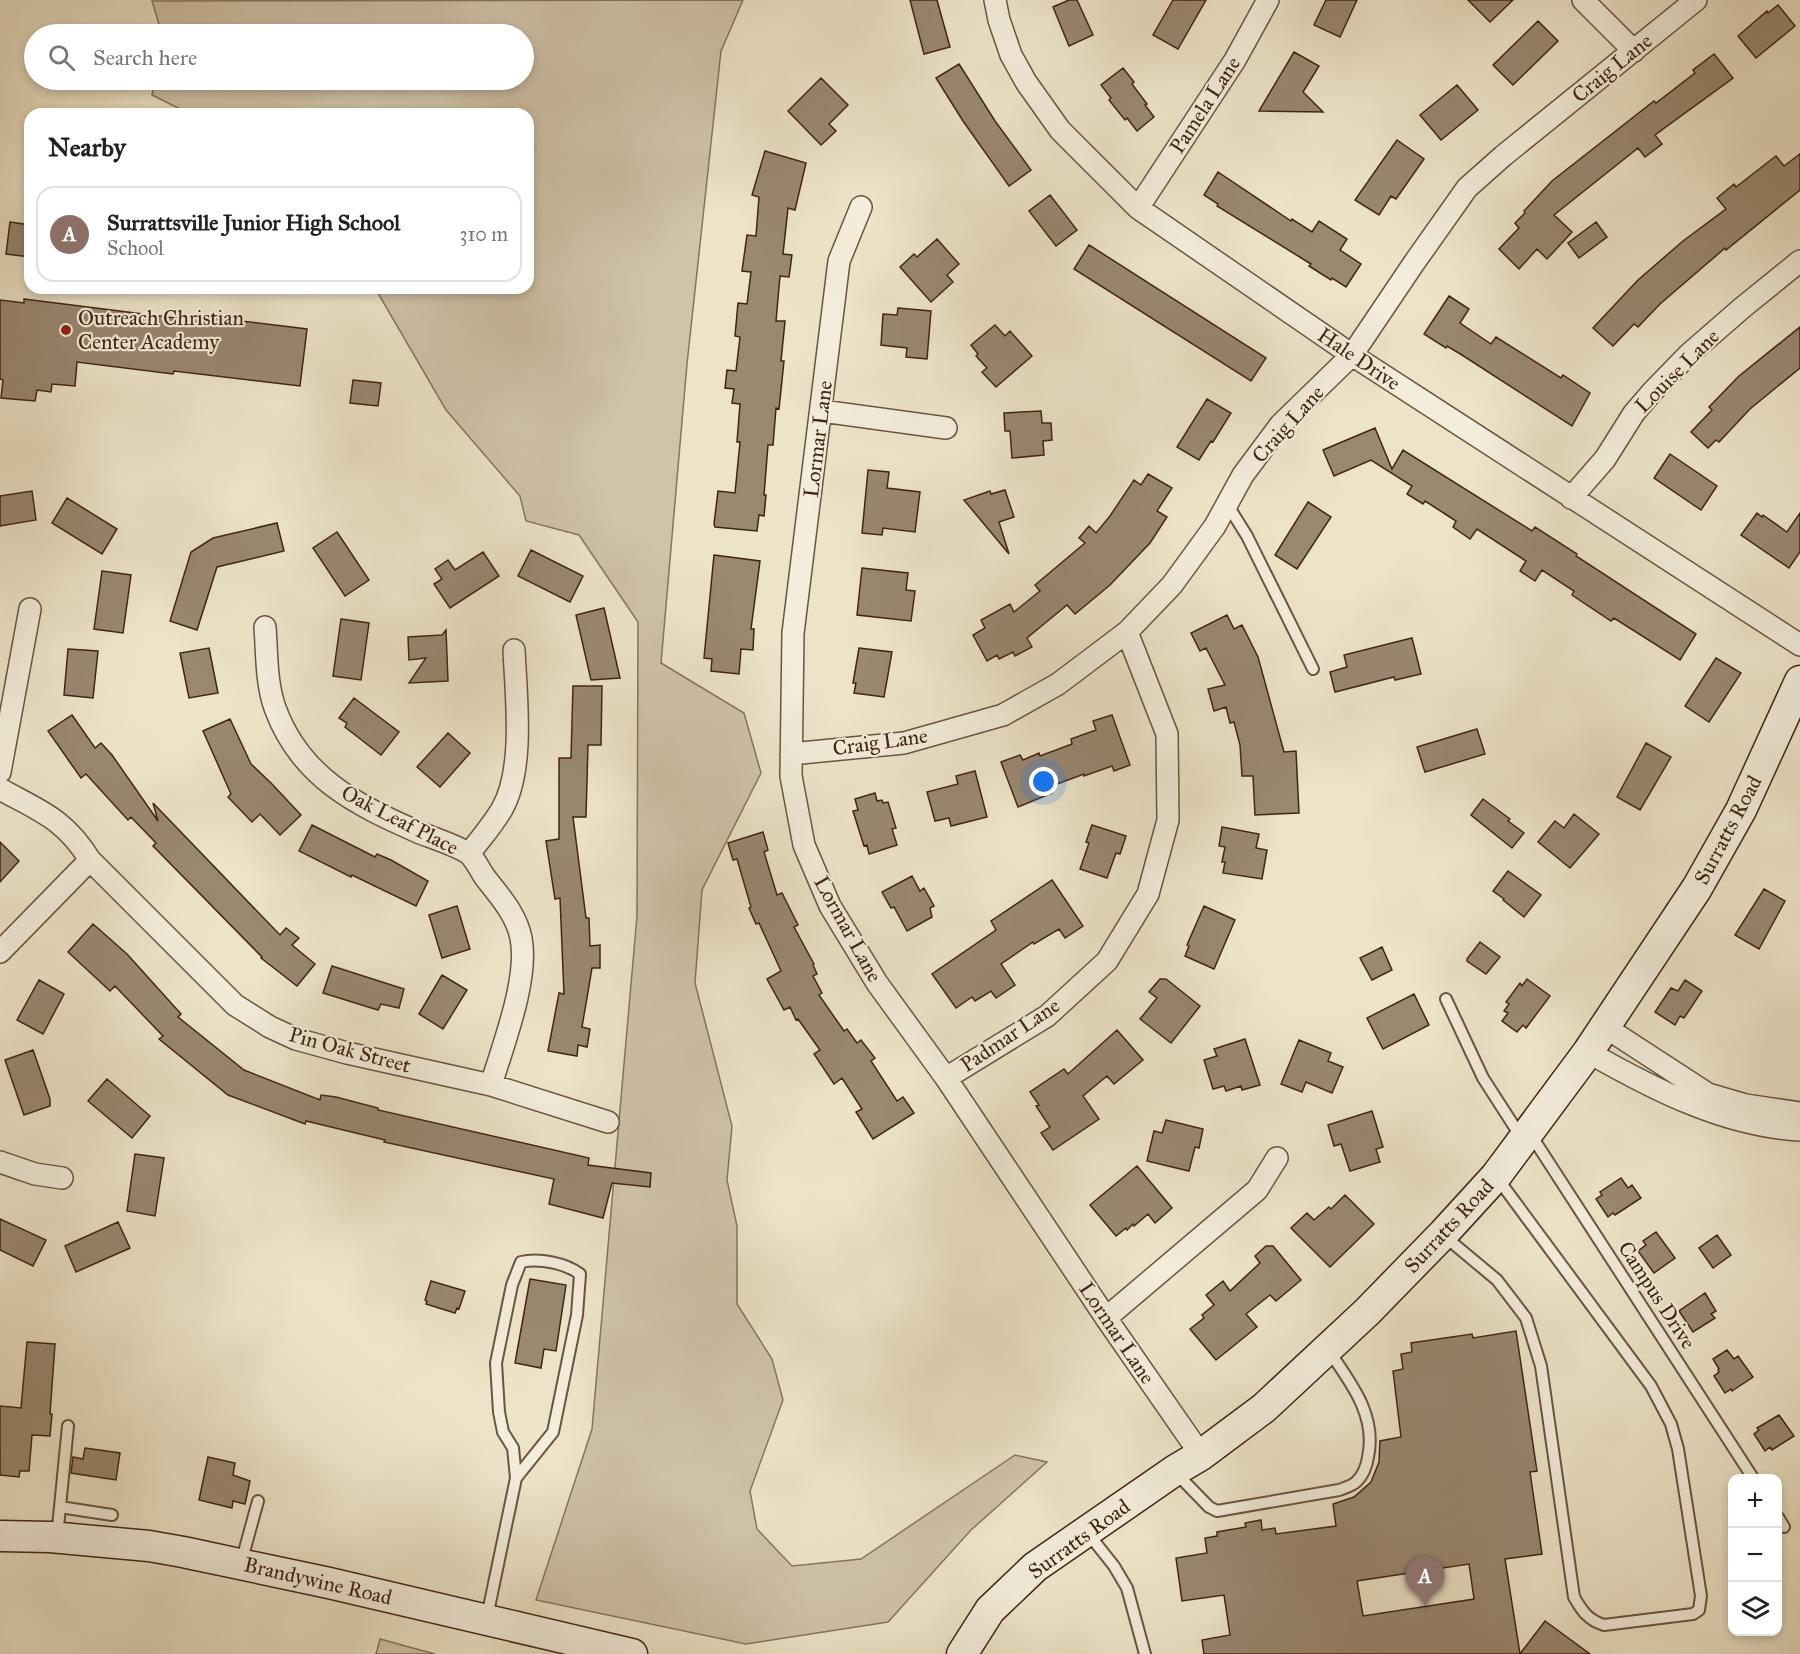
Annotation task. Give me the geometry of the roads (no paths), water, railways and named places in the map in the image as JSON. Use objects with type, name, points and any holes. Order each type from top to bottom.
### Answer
[{"type":"main road","name":"Surratts Road","points":[[962,1654],[990,1610],[1035,1567],[1174,1471],[1201,1455],[1264,1408],[1367,1312],[1496,1176],[1588,1052],[1708,868],[1753,785],[1800,681]]},
{"type":"main road","name":"Brandywine Road","points":[[0,1536],[57,1537],[149,1546],[241,1563],[632,1654]]},
{"type":"street","name":"Hale Drive","points":[[995,0],[1011,55],[1026,82],[1060,130],[1138,208],[1352,355],[1800,645]]},
{"type":"street","name":"Pamela Lane","points":[[1138,208],[1235,60],[1268,0]]},
{"type":"street","points":[[1583,0],[1634,51]]},
{"type":"street","name":"Craig Lane","points":[[790,754],[904,742],[1003,715],[1058,684],[1127,632],[1172,585],[1215,526],[1244,475],[1281,424],[1352,355],[1467,188],[1503,156],[1696,0]]},
{"type":"street","name":"Lormar Lane","points":[[861,207],[839,261],[793,633],[790,754],[804,845],[830,906],[877,983],[946,1078],[1106,1318],[1201,1455]]},
{"type":"street","name":"Louise Lane","points":[[1571,498],[1605,459],[1634,413],[1688,355],[1800,261]]},
{"type":"street","points":[[822,411],[946,428]]},
{"type":"street","points":[[0,772],[30,609]]},
{"type":"street","name":"Oak Leaf Place","points":[[265,627],[268,675],[274,707],[292,744],[318,776],[347,796],[397,823],[469,854],[516,922],[521,939],[519,982],[491,1085]]},
{"type":"street","name":"Padmar Lane","points":[[946,1078],[1047,1016],[1099,969],[1107,961],[1148,894],[1168,820],[1167,735],[1127,632]]},
{"type":"street","points":[[469,854],[502,809],[509,792],[516,759],[517,704],[514,650]]},
{"type":"street","name":"Pin Oak Street","points":[[0,789],[64,826],[80,843],[90,860],[227,998],[270,1027],[296,1039],[347,1053],[491,1085],[608,1122]]},
{"type":"street","points":[[0,952],[90,860]]},
{"type":"street","points":[[1605,1027],[1708,1094],[1746,1105],[1800,1113]]},
{"type":"street","points":[[1588,1052],[1637,1080],[1699,1107],[1756,1124],[1800,1130]]},
{"type":"street","points":[[1106,1318],[1257,1190],[1277,1158]]},
{"type":"street","points":[[0,1162],[36,1174],[62,1178]]},
{"type":"lane","points":[[1227,504],[1247,536],[1313,669]]},
{"type":"lane","name":"Campus Drive","points":[[1446,999],[1483,1078],[1526,1136],[1750,1474]]},
{"type":"lane","points":[[1443,1234],[1497,1280],[1526,1318],[1541,1366],[1574,1597],[1581,1609],[1591,1621],[1604,1625],[1693,1614],[1699,1610],[1700,1586],[1678,1449],[1671,1424],[1651,1386],[1496,1176]]},
{"type":"lane","points":[[487,1620],[516,1478],[513,1448],[503,1432],[499,1412],[496,1363],[512,1285],[521,1262],[532,1259],[570,1267],[580,1274],[577,1315],[553,1432],[516,1478]]},
{"type":"lane","points":[[1174,1471],[1209,1507],[1217,1511],[1340,1490],[1356,1482],[1366,1467],[1371,1444],[1366,1411],[1351,1383],[1327,1349]]},
{"type":"lane","points":[[57,1537],[68,1426]]},
{"type":"lane","points":[[241,1563],[258,1501]]},
{"type":"lane","points":[[60,1507],[112,1515]]},
{"type":"lane","points":[[1086,1531],[1114,1566],[1126,1588],[1145,1654]]},
{"type":"place","name":"Outreach Christian Center Academy","points":[[66,330]]},
{"type":"place","name":"Surrattsville Junior High School","points":[[1425,1606]]}]
